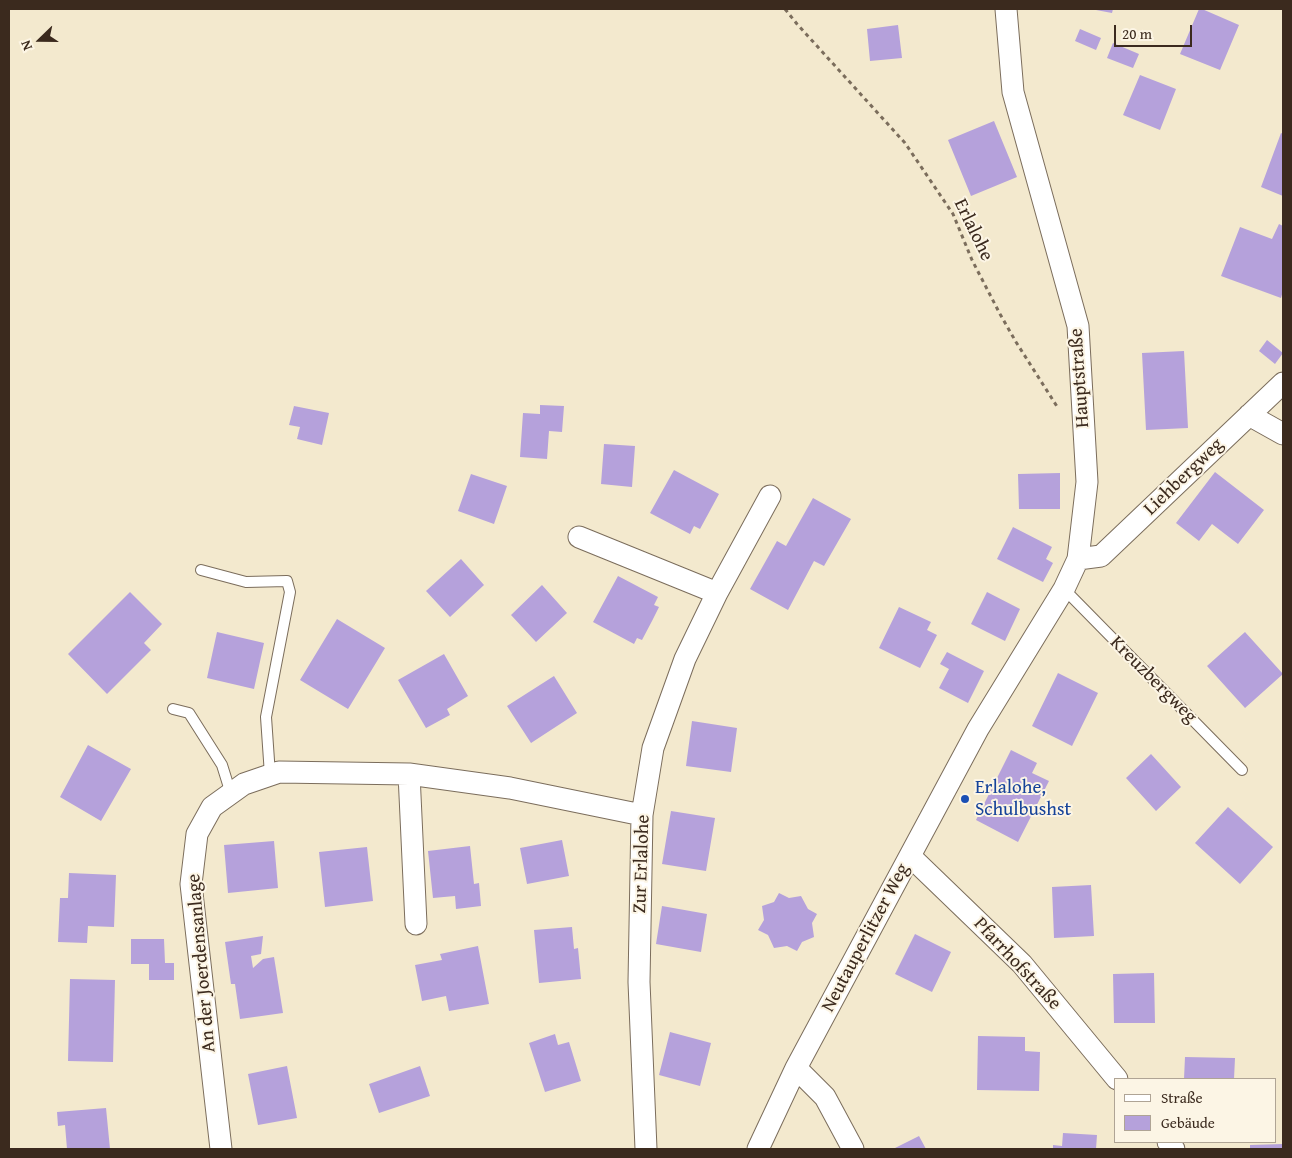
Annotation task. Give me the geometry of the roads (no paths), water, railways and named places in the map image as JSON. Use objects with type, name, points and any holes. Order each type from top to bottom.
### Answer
[{"type":"street","name":"Hauptstraße","points":[[978,729],[1064,589],[1078,559],[1086,482],[1078,326],[1013,92],[1006,9]]},
{"type":"street","name":"Liehbergweg","points":[[1078,559],[1101,556],[1283,383]]},
{"type":"street","points":[[1249,415],[1283,434]]},
{"type":"street","name":"Zur Erlalohe","points":[[646,1149],[639,982],[642,815],[653,748],[685,659],[717,593],[770,496]]},
{"type":"street","points":[[579,537],[717,593]]},
{"type":"street","name":"Neutauperlitzer Weg","points":[[758,1149],[796,1068],[978,729]]},
{"type":"street","name":"An der Joerdensanlage","points":[[222,1149],[191,884],[197,834],[212,807],[244,784],[279,772],[409,774],[510,788],[642,815]]},
{"type":"street","points":[[409,774],[416,924]]},
{"type":"street","name":"Pfarrhofstraße","points":[[910,856],[1022,964],[1116,1078]]},
{"type":"street","points":[[796,1068],[825,1097],[852,1149]]},
{"type":"lane","points":[[201,570],[246,582],[286,581],[290,592],[266,717],[270,775]]},
{"type":"lane","name":"Kreuzbergweg","points":[[1064,589],[1242,770]]},
{"type":"lane","points":[[174,709],[189,713],[222,765],[230,794]]},
{"type":"place","name":"Erlalohe, Schulbushst","points":[[965,799]]}]
